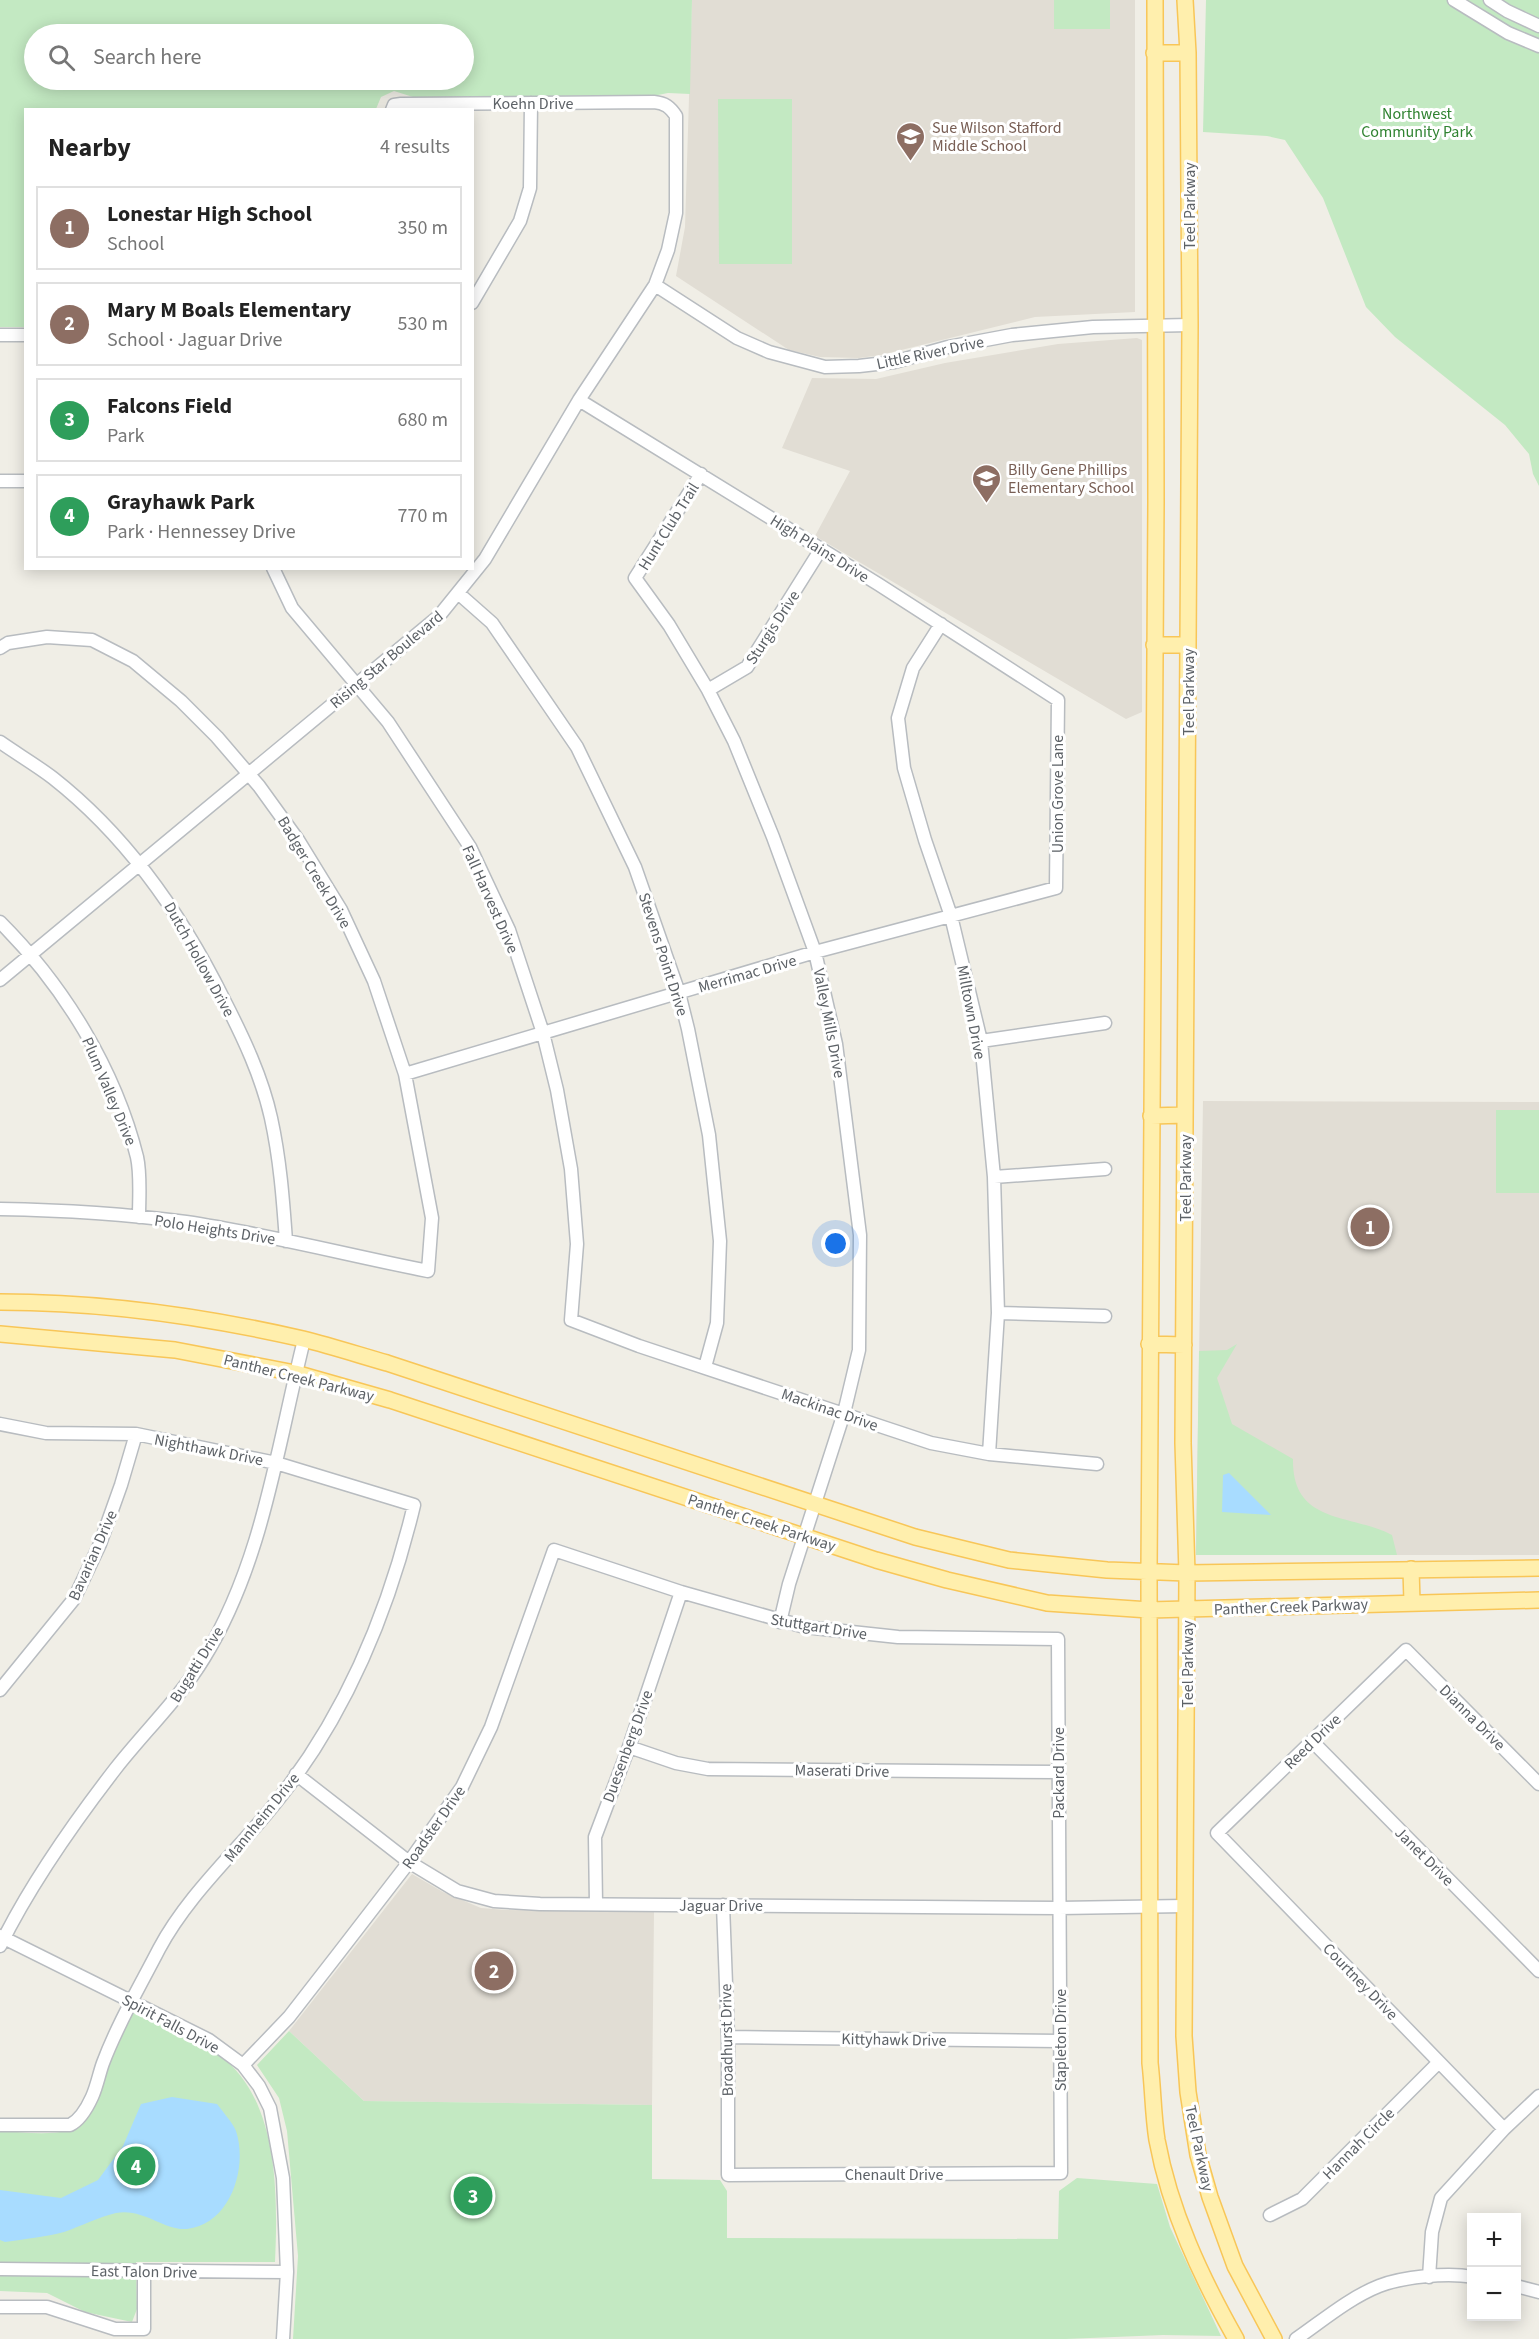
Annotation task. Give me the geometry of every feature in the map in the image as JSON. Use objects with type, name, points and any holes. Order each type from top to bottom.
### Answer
[{"type":"main road","name":"Teel Parkway","points":[[1155,0],[1156,325],[1149,1344],[1150,2063],[1157,2140],[1177,2216],[1212,2297],[1236,2339]]},
{"type":"main road","name":"Teel Parkway","points":[[1185,0],[1188,53],[1190,325],[1183,1443],[1187,1573],[1184,2036],[1188,2092],[1198,2155],[1235,2266],[1274,2339]]},
{"type":"main road","points":[[1154,53],[1188,53]]},
{"type":"main road","points":[[1154,645],[1188,645]]},
{"type":"main road","points":[[1151,1116],[1185,1115]]},
{"type":"main road","name":"Panther Creek Parkway","points":[[0,1302],[154,1314],[229,1325],[304,1340],[387,1363],[915,1537],[1009,1560],[1095,1569],[1187,1573],[1539,1568]]},
{"type":"main road","name":"Panther Creek Parkway","points":[[0,1334],[175,1350],[296,1373],[402,1403],[804,1536],[947,1580],[1047,1603],[1149,1610],[1187,1610],[1539,1600]]},
{"type":"main road","points":[[1149,1344],[1184,1345]]},
{"type":"main road","points":[[1411,1569],[1412,1602]]},
{"type":"street","points":[[1454,0],[1508,33],[1539,46]]},
{"type":"street","points":[[1490,0],[1539,26]]},
{"type":"street","name":"Koehn Drive","points":[[393,107],[654,102],[671,108]]},
{"type":"street","points":[[474,300],[520,221],[530,188],[531,103]]},
{"type":"street","name":"Rising Star Boulevard","points":[[0,980],[439,616],[485,559],[579,400],[655,285],[668,250],[676,213],[676,116],[671,108]]},
{"type":"street","name":"Little River Drive","points":[[655,285],[737,338],[769,352],[825,367],[894,362],[948,347],[1012,336],[1086,328],[1190,325]]},
{"type":"street","points":[[0,335],[24,335]]},
{"type":"street","name":"High Plains Drive","points":[[579,400],[941,624],[1058,700]]},
{"type":"street","name":"Hunt Club Trail","points":[[636,578],[701,474]]},
{"type":"street","points":[[0,481],[24,481]]},
{"type":"street","name":"Sturgis Drive","points":[[708,690],[747,667],[821,549]]},
{"type":"street","name":"Fall Harvest Drive","points":[[274,570],[292,608],[388,722],[470,847],[509,930],[543,1033],[557,1090],[571,1169],[577,1244],[571,1320]]},
{"type":"street","name":"Valley Mills Drive","points":[[636,578],[669,625],[708,690],[734,741],[773,837],[815,952],[836,1044],[860,1234],[859,1350],[844,1413],[804,1536],[780,1622]]},
{"type":"street","name":"Stevens Point Drive","points":[[458,593],[492,623],[577,747],[636,867],[679,993],[710,1136],[720,1240],[717,1323],[705,1368]]},
{"type":"street","name":"Milltown Drive","points":[[941,624],[913,669],[898,718],[904,768],[951,916],[981,1041],[994,1177],[998,1313],[989,1454]]},
{"type":"street","name":"Badger Creek Drive","points":[[0,648],[8,643],[47,637],[92,640],[133,661],[181,701],[249,774],[298,840],[341,910],[375,981],[405,1074],[432,1218],[428,1271]]},
{"type":"street","name":"Union Grove Lane","points":[[1056,888],[1058,700]]},
{"type":"street","name":"Dutch Hollow Drive","points":[[0,742],[53,778],[98,819],[140,864],[187,931],[246,1044],[270,1116],[282,1182],[286,1240]]},
{"type":"street","name":"Merrimac Drive","points":[[405,1074],[815,952],[1056,888]]},
{"type":"street","name":"Plum Valley Drive","points":[[0,922],[59,993],[91,1039],[123,1113],[138,1160],[139,1217]]},
{"type":"street","points":[[981,1041],[1105,1023]]},
{"type":"street","points":[[994,1177],[1105,1169]]},
{"type":"street","name":"Polo Heights Drive","points":[[0,1209],[44,1209],[188,1223],[286,1240],[428,1271]]},
{"type":"street","points":[[998,1313],[1105,1316]]},
{"type":"street","name":"Mackinac Drive","points":[[571,1320],[639,1346],[931,1443],[989,1454],[1097,1464]]},
{"type":"street","name":"Bugatti Drive","points":[[1,1940],[21,1906],[117,1768],[172,1703],[204,1658],[235,1597],[257,1536],[304,1340]]},
{"type":"street","name":"Nighthawk Drive","points":[[0,1424],[46,1433],[136,1434],[276,1463],[414,1505]]},
{"type":"street","name":"Bavarian Drive","points":[[0,1690],[74,1599],[100,1544],[136,1434]]},
{"type":"street","name":"Mannheim Drive","points":[[0,2125],[70,2124],[82,2115],[92,2097],[103,2062],[131,2001],[168,1933],[216,1871],[281,1796],[328,1729],[368,1649],[402,1556],[414,1505]]},
{"type":"street","name":"Stuttgart Drive","points":[[554,1550],[780,1622],[835,1631],[898,1637],[1058,1639]]},
{"type":"street","name":"Roadster Drive","points":[[243,2065],[289,2017],[409,1862],[462,1787],[491,1727],[554,1550]]},
{"type":"street","name":"Duesenberg Drive","points":[[596,1904],[595,1837],[629,1747],[681,1592]]},
{"type":"street","name":"Packard Drive","points":[[1058,1639],[1059,1908]]},
{"type":"street","name":"Reed Drive","points":[[1217,1833],[1406,1650]]},
{"type":"street","name":"Dianna Drive","points":[[1406,1650],[1539,1785]]},
{"type":"street","name":"Janet Drive","points":[[1312,1741],[1539,1971]]},
{"type":"street","name":"Maserati Drive","points":[[629,1747],[676,1763],[708,1769],[1058,1772]]},
{"type":"street","name":"Jaguar Drive","points":[[296,1774],[409,1862],[458,1891],[494,1901],[1059,1908],[1185,1906]]},
{"type":"street","name":"Courtney Drive","points":[[1217,1833],[1504,2129]]},
{"type":"street","name":"Broadhurst Drive","points":[[723,1905],[728,2037],[728,2175]]},
{"type":"street","name":"Stapleton Drive","points":[[1059,1908],[1061,2173]]},
{"type":"street","name":"Spirit Falls Drive","points":[[1,1940],[209,2040],[243,2065],[259,2086],[270,2108],[282,2178],[287,2272],[283,2339]]},
{"type":"street","name":"Kittyhawk Drive","points":[[728,2037],[1060,2041]]},
{"type":"street","name":"Hannah Circle","points":[[1270,2215],[1302,2199],[1439,2062]]},
{"type":"street","points":[[1429,2277],[1432,2232],[1441,2198],[1504,2129],[1539,2096]]},
{"type":"street","name":"Chenault Drive","points":[[728,2175],[1061,2173]]},
{"type":"street","name":"East Talon Drive","points":[[0,2269],[287,2272]]},
{"type":"street","points":[[0,2307],[47,2307],[115,2329],[144,2329],[144,2271]]},
{"type":"street","points":[[1296,2339],[1379,2286],[1429,2277],[1456,2274],[1467,2276]]},
{"type":"street","points":[[1521,2287],[1539,2292]]},
{"type":"shaded area","name":"Sue Wilson Stafford Middle School","points":[[692,0],[1135,0],[1135,312],[1035,317],[881,355],[859,358],[820,357],[789,350],[676,276],[685,227]]},
{"type":"shaded area","name":"Billy Gene Phillips Elementary School","points":[[1137,338],[1142,340],[1142,712],[1126,719],[815,536],[850,471],[782,448],[812,378],[876,379],[945,363],[1058,344]]},
{"type":"shaded area","points":[[1203,1101],[1539,1102],[1539,1555],[1196,1555]]},
{"type":"shaded area","points":[[412,1874],[443,1892],[481,1908],[654,1912],[652,2105],[364,2101],[289,2031]]},
{"type":"green space","points":[[0,0],[692,0],[690,94],[413,97],[394,91],[381,97],[376,108],[24,108],[24,327],[0,327]]},
{"type":"green space","points":[[1054,0],[1110,0],[1110,29],[1054,29]]},
{"type":"green space","name":"Northwest Community Park","points":[[1206,0],[1539,0],[1539,486],[1533,474],[1529,454],[1505,425],[1395,337],[1366,307],[1323,198],[1285,140],[1267,136],[1203,132]]},
{"type":"green space","points":[[718,99],[792,99],[792,264],[719,264]]},
{"type":"green space","points":[[1496,1110],[1539,1110],[1539,1193],[1496,1193]]},
{"type":"green space","points":[[1237,1344],[1217,1378],[1232,1424],[1293,1459],[1295,1480],[1302,1496],[1313,1506],[1342,1519],[1392,1535],[1397,1555],[1196,1555],[1199,1351],[1227,1350]]},
{"type":"green space","points":[[135,2009],[210,2049],[239,2073],[253,2096],[264,2122],[271,2150],[276,2236],[275,2262],[136,2262],[137,2309],[132,2322],[85,2312],[47,2293],[0,2291],[0,2131],[53,2133],[70,2130],[80,2125],[94,2108],[113,2051]]},
{"type":"green space","points":[[289,2031],[364,2101],[652,2105],[652,2179],[720,2180],[727,2191],[727,2238],[1058,2239],[1059,2191],[1077,2178],[1157,2184],[1170,2227],[1221,2336],[1163,2335],[1066,2339],[293,2339],[298,2256],[287,2131],[279,2098],[257,2065]]},
{"type":"water","points":[[1229,1473],[1271,1515],[1222,1512],[1223,1475]]},
{"type":"water","points":[[172,2097],[217,2104],[236,2131],[240,2161],[237,2177],[233,2192],[215,2217],[202,2225],[178,2229],[145,2216],[126,2212],[116,2213],[57,2234],[5,2242],[0,2240],[0,2190],[61,2198],[98,2180],[123,2146],[141,2104]]},
{"type":"place","name":"Sue Wilson Stafford Middle School","points":[[911,162]]},
{"type":"place","name":"Billy Gene Phillips Elementary School","points":[[987,504]]},
{"type":"place","name":"Lonestar High School","points":[[1370,1227]]},
{"type":"place","name":"Mary M Boals Elementary","points":[[494,1971]]},
{"type":"place","name":"Grayhawk Park","points":[[136,2166]]},
{"type":"place","name":"Falcons Field","points":[[473,2196]]}]
